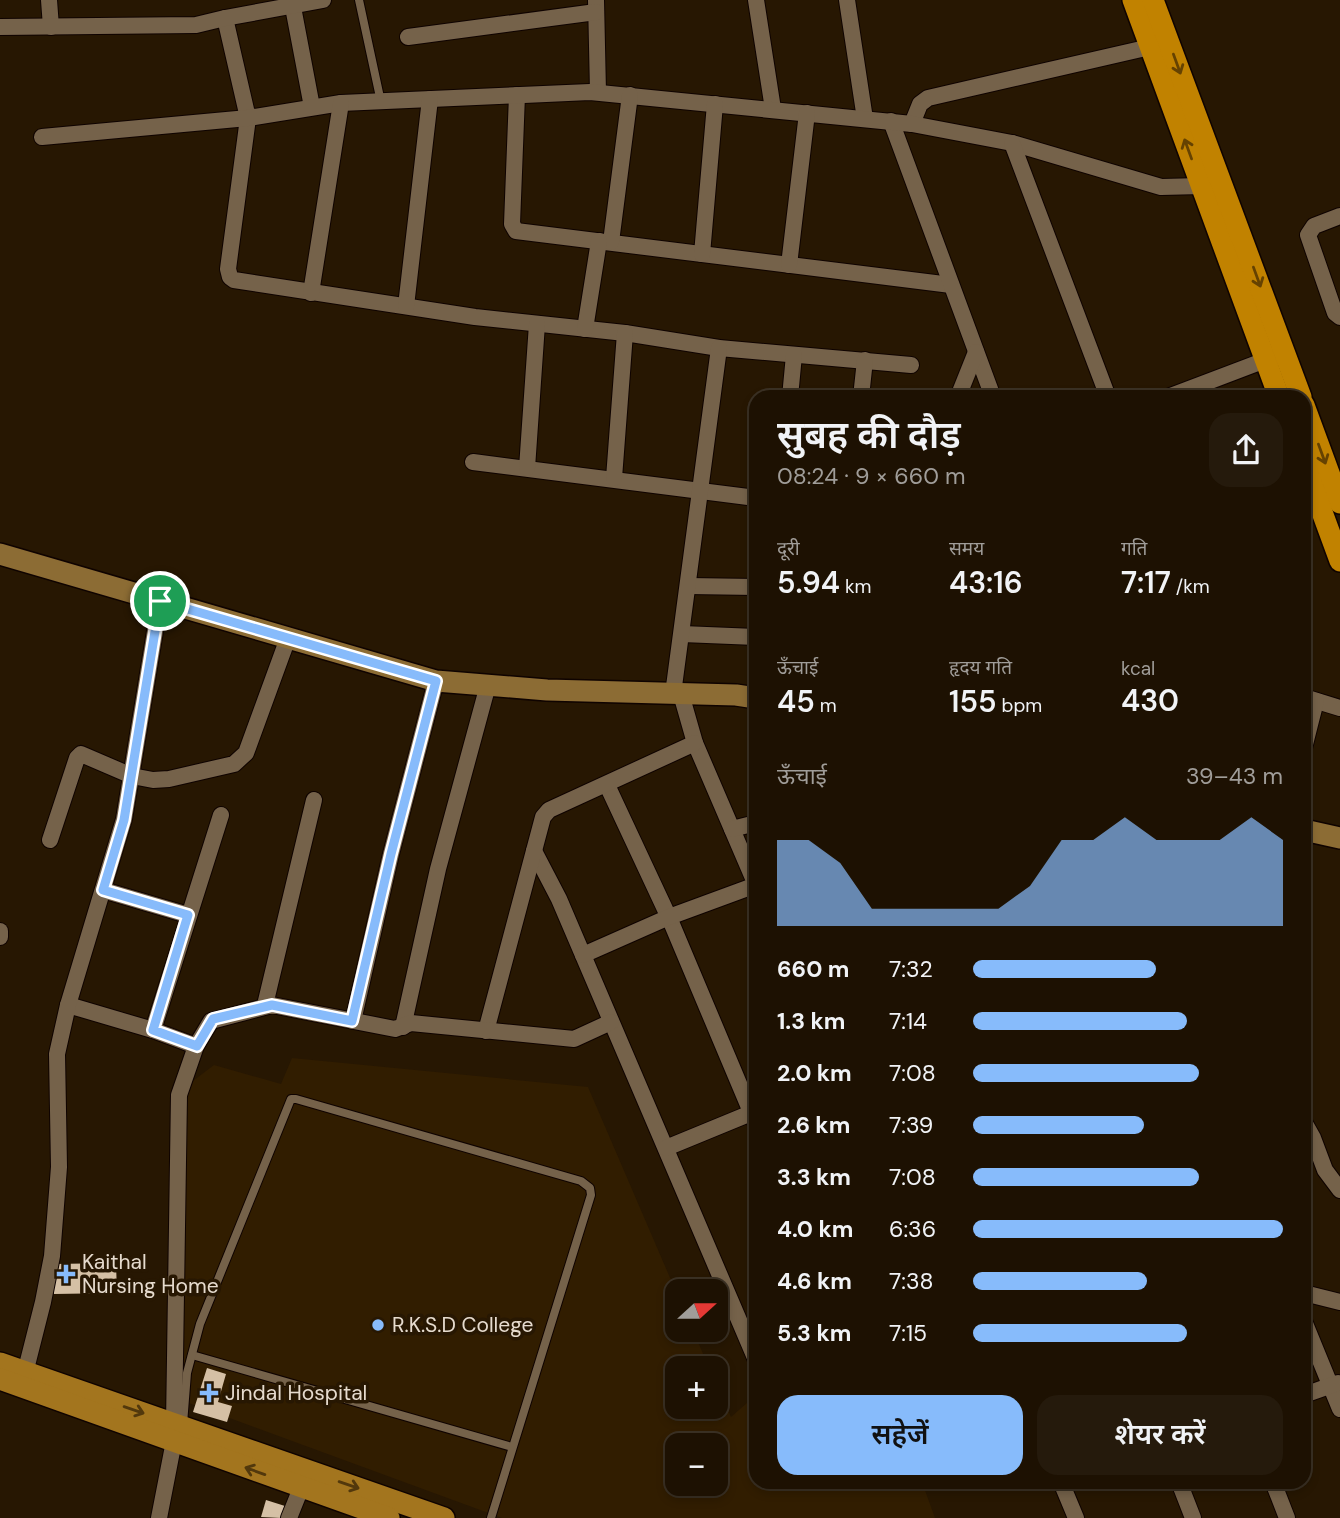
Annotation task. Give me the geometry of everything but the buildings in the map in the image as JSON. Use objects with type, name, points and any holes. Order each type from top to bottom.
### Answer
[{"type":"highway","points":[[1133,0],[1202,186],[1275,357],[1296,390]]},
{"type":"highway","points":[[1153,0],[1275,357],[1278,390]]},
{"type":"highway","points":[[1311,424],[1340,503]]},
{"type":"highway","points":[[1311,483],[1340,561]]},
{"type":"main road","points":[[0,1363],[24,1380]]},
{"type":"main road","points":[[0,1379],[24,1380],[177,1431],[305,1479],[389,1518]]},
{"type":"main road","points":[[305,1479],[444,1518]]},
{"type":"street","points":[[50,0],[51,27]]},
{"type":"street","points":[[0,27],[187,26],[323,0]]},
{"type":"street","points":[[756,0],[773,109]]},
{"type":"street","points":[[847,0],[865,118]]},
{"type":"street","points":[[408,37],[596,6],[598,92]]},
{"type":"street","points":[[293,7],[313,107]]},
{"type":"street","points":[[225,18],[248,118],[229,274],[234,280],[311,293],[537,324],[625,333],[719,348],[911,365]]},
{"type":"street","points":[[912,124],[920,104],[928,98],[1150,47]]},
{"type":"street","points":[[42,137],[248,118],[341,103],[598,92],[912,124],[1012,143],[1161,187],[1202,186]]},
{"type":"street","points":[[517,95],[513,227],[516,231],[951,285]]},
{"type":"street","points":[[585,329],[605,242],[630,95]]},
{"type":"street","points":[[406,306],[430,99]]},
{"type":"street","points":[[311,293],[341,103]]},
{"type":"street","points":[[702,254],[715,104]]},
{"type":"street","points":[[789,265],[807,113]]},
{"type":"street","points":[[891,121],[990,390]]},
{"type":"street","points":[[1012,143],[1105,390]]},
{"type":"street","points":[[1340,216],[1314,226],[1308,235],[1335,313],[1340,317]]},
{"type":"street","points":[[527,468],[537,324]]},
{"type":"street","points":[[614,478],[625,333]]},
{"type":"street","points":[[719,348],[682,634],[677,694],[749,869]]},
{"type":"street","points":[[961,390],[976,352]]},
{"type":"street","points":[[791,390],[794,355]]},
{"type":"street","points":[[1187,390],[1275,357]]},
{"type":"street","points":[[862,390],[865,360]]},
{"type":"street","points":[[473,462],[749,497]]},
{"type":"street","points":[[0,554],[436,681],[547,690],[749,697]]},
{"type":"street","points":[[688,586],[749,587]]},
{"type":"street","points":[[24,1380],[52,1256],[59,1167],[57,1054],[68,1005],[124,820],[160,601]]},
{"type":"street","points":[[682,634],[749,637]]},
{"type":"street","points":[[50,840],[79,755],[132,776],[160,781],[239,761],[246,753],[288,638]]},
{"type":"street","points":[[352,1021],[394,841],[436,681]]},
{"type":"street","points":[[403,1027],[438,869],[488,685]]},
{"type":"street","points":[[1311,699],[1340,708]]},
{"type":"street","points":[[485,1031],[543,817],[549,810],[695,743]]},
{"type":"street","points":[[607,785],[669,917],[749,1104]]},
{"type":"street","points":[[265,1005],[314,800]]},
{"type":"street","points":[[153,1030],[221,815]]},
{"type":"street","points":[[732,829],[749,825]]},
{"type":"street","points":[[1311,832],[1340,838]]},
{"type":"street","points":[[534,851],[559,899],[749,1344]]},
{"type":"street","points":[[583,955],[669,917],[749,888]]},
{"type":"street","points":[[103,890],[188,915]]},
{"type":"street","points":[[0,931],[0,937]]},
{"type":"street","points":[[68,1005],[197,1046]]},
{"type":"street","points":[[159,1518],[177,1431],[179,1095],[197,1046],[213,1019],[272,1005],[395,1029],[411,1023],[574,1039],[611,1022]]},
{"type":"street","points":[[666,1148],[749,1118]]},
{"type":"street","points":[[1311,1134],[1325,1170],[1340,1190]]},
{"type":"street","points":[[1311,1295],[1340,1302]]},
{"type":"street","points":[[1311,1335],[1335,1384],[1340,1409]]},
{"type":"street","points":[[1311,1393],[1335,1384]]},
{"type":"street","points":[[289,1518],[305,1479]]},
{"type":"street","points":[[1064,1489],[1076,1518]]},
{"type":"street","points":[[1182,1489],[1193,1518]]},
{"type":"street","points":[[1276,1489],[1287,1518]]},
{"type":"lane","points":[[359,0],[380,102]]},
{"type":"lane","points":[[177,1431],[187,1373],[200,1324],[288,1103],[296,1098],[581,1181],[590,1188],[591,1195],[491,1518]]},
{"type":"lane","points":[[192,1355],[512,1447]]},
{"type":"shaded area","points":[[292,1058],[588,1087],[671,1279],[665,1279],[665,1342],[698,1342],[704,1356],[665,1356],[665,1419],[728,1419],[728,1410],[731,1417],[749,1401],[749,1489],[925,1489],[935,1518],[502,1518],[178,1399],[181,1090],[214,1065],[281,1084]]},
{"type":"place","name":"Kaithal Nursing Home","points":[[66,1274]]},
{"type":"place","name":"R.K.S.D College","points":[[378,1325]]},
{"type":"place","name":"Jindal Hospital","points":[[209,1393]]},
{"type":"route","points":[[160,601],[436,681],[391,854],[352,1021],[272,1005],[213,1019],[197,1046],[153,1030],[188,915],[103,890],[124,820],[160,601]]}]
